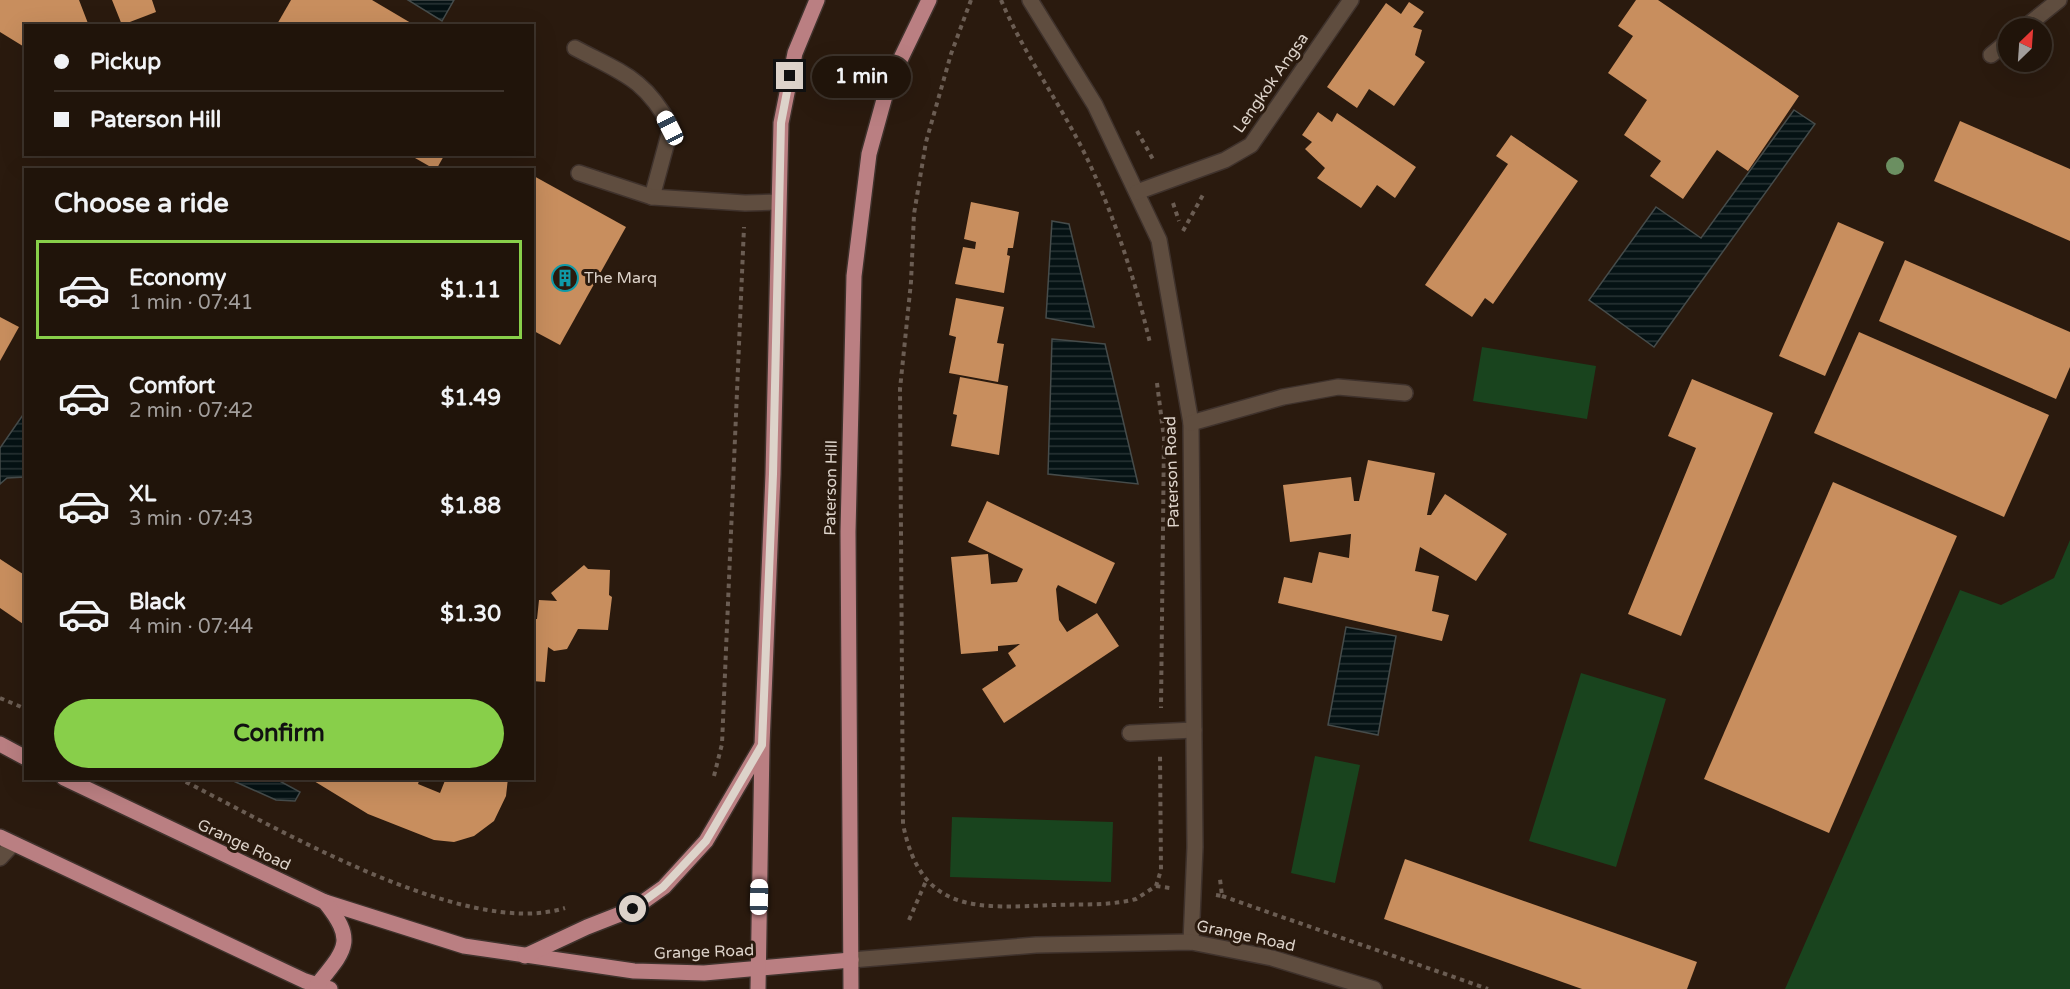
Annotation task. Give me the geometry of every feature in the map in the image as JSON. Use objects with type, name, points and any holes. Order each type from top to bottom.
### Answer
[{"type":"main road","points":[[758,989],[762,745],[773,474],[781,123],[795,52],[817,0]]},
{"type":"main road","name":"Paterson Hill","points":[[851,989],[848,532],[854,276],[870,154],[888,85],[929,0]]},
{"type":"main road","points":[[0,744],[24,757]]},
{"type":"main road","points":[[525,956],[587,927],[633,909],[663,887],[706,841],[762,745]]},
{"type":"main road","name":"Grange Road","points":[[73,781],[324,902],[464,946],[634,971],[704,973],[851,960]]},
{"type":"main road","points":[[7,840],[312,986],[339,958],[344,943],[342,924],[324,902]]},
{"type":"street","name":"Paterson Road","points":[[1030,0],[1095,105],[1159,240],[1191,423],[1195,848],[1191,942]]},
{"type":"street","name":"Lengkok Angsa","points":[[1137,192],[1225,160],[1251,145],[1350,0]]},
{"type":"street","points":[[2036,18],[2059,0]]},
{"type":"street","points":[[575,48],[638,81],[658,104],[670,128],[652,197]]},
{"type":"street","points":[[1991,55],[1998,49]]},
{"type":"street","points":[[579,173],[652,197],[745,203],[778,202]]},
{"type":"street","points":[[1191,423],[1282,397],[1338,387],[1405,393]]},
{"type":"street","points":[[1130,733],[1194,730]]},
{"type":"street","points":[[0,858],[7,840]]},
{"type":"street","name":"Grange Road","points":[[851,960],[1036,945],[1191,942],[1272,958],[1374,989]]},
{"type":"path","points":[[971,0],[951,54],[927,142],[914,214],[900,389],[903,824],[908,848],[926,881],[956,901],[990,907],[1127,901],[1156,886],[1161,870],[1160,732],[1164,438],[1155,372]]},
{"type":"path","points":[[1001,0],[1014,31],[1092,168],[1123,244],[1152,351]]},
{"type":"path","points":[[1183,231],[1205,192]]},
{"type":"path","points":[[714,778],[722,744],[745,203]]},
{"type":"path","points":[[0,698],[24,708]]},
{"type":"path","points":[[182,780],[365,871],[413,891],[498,913],[545,914],[576,904]]},
{"type":"path","points":[[909,920],[926,881]]},
{"type":"path","points":[[1222,896],[1488,989]]},
{"type":"green space","points":[[1482,347],[1596,366],[1587,419],[1473,401]]},
{"type":"green space","points":[[2070,540],[2070,989],[1785,989],[1960,590],[2001,605],[2054,578]]},
{"type":"green space","points":[[1581,673],[1666,699],[1616,867],[1529,841]]},
{"type":"green space","points":[[1315,756],[1360,765],[1335,883],[1291,873]]},
{"type":"green space","points":[[952,817],[1113,822],[1111,882],[950,877]]},
{"type":"shaded area","points":[[408,0],[454,0],[442,21]]},
{"type":"shaded area","points":[[1794,110],[1815,124],[1654,347],[1589,300],[1656,207],[1701,238]]},
{"type":"shaded area","points":[[1052,221],[1069,224],[1094,327],[1046,318]]},
{"type":"shaded area","points":[[1052,339],[1105,344],[1138,484],[1048,474]]},
{"type":"shaded area","points":[[24,413],[24,477],[7,478],[0,484],[0,448]]},
{"type":"shaded area","points":[[1346,627],[1396,636],[1378,735],[1328,725]]},
{"type":"shaded area","points":[[231,780],[278,780],[300,792],[295,801],[276,800]]},
{"type":"building","points":[[0,0],[79,0],[88,24],[24,24],[24,47],[0,32]]},
{"type":"building","points":[[112,0],[152,0],[156,12],[122,24]]},
{"type":"building","points":[[291,0],[372,0],[413,24],[277,24]]},
{"type":"building","points":[[1636,0],[1658,0],[1799,96],[1748,171],[1717,150],[1683,199],[1650,176],[1661,161],[1624,135],[1647,100],[1608,73],[1633,36],[1618,26]]},
{"type":"building","points":[[1409,2],[1424,12],[1413,27],[1422,30],[1415,55],[1425,62],[1394,106],[1369,89],[1357,108],[1327,87],[1386,3],[1401,14]]},
{"type":"building","points":[[1318,112],[1332,122],[1337,113],[1416,167],[1395,198],[1377,185],[1361,208],[1317,178],[1325,168],[1305,149],[1312,142],[1302,135]]},
{"type":"building","points":[[1960,121],[2070,169],[2070,241],[1934,181]]},
{"type":"building","points":[[1511,135],[1578,181],[1493,304],[1485,298],[1472,317],[1425,285],[1508,164],[1496,156]]},
{"type":"building","points":[[412,156],[444,156],[437,168],[432,168]]},
{"type":"building","name":"The Marq","points":[[534,176],[626,227],[560,345],[534,331]]},
{"type":"building","points":[[971,202],[1019,212],[1013,248],[1008,248],[1007,255],[1010,256],[1004,293],[955,284],[963,247],[975,249],[976,242],[964,239]]},
{"type":"building","points":[[1838,222],[1884,242],[1825,376],[1779,356]]},
{"type":"building","points":[[1905,260],[2070,332],[2070,367],[2056,399],[1879,321]]},
{"type":"building","points":[[956,298],[1004,307],[997,343],[1004,344],[998,382],[949,373],[956,337],[949,335]]},
{"type":"building","points":[[0,317],[19,327],[0,361]]},
{"type":"building","points":[[1859,332],[2049,415],[2004,517],[1814,433]]},
{"type":"building","points":[[960,377],[1008,386],[999,455],[951,446],[957,415],[953,414]]},
{"type":"building","points":[[1692,379],[1773,413],[1681,636],[1628,614],[1696,448],[1668,436]]},
{"type":"building","points":[[1368,460],[1435,473],[1427,515],[1431,515],[1445,494],[1507,534],[1476,581],[1420,547],[1415,571],[1439,576],[1432,611],[1449,615],[1442,641],[1278,603],[1284,577],[1312,583],[1319,552],[1349,558],[1351,534],[1290,542],[1283,485],[1351,477],[1354,501],[1359,501]]},
{"type":"building","points":[[1833,482],[1957,536],[1829,833],[1704,779]]},
{"type":"building","points":[[987,501],[1115,563],[1096,604],[1058,585],[1056,589],[1059,620],[1067,632],[1097,613],[1119,646],[1004,723],[982,689],[1016,666],[1008,653],[1020,644],[998,646],[998,651],[961,654],[951,557],[988,554],[991,584],[1017,582],[1023,569],[968,542]]},
{"type":"building","points":[[0,559],[24,575],[24,625],[0,608]]},
{"type":"building","points":[[584,565],[588,569],[610,570],[609,595],[612,597],[608,630],[578,629],[567,649],[554,651],[548,647],[545,682],[534,681],[534,619],[537,619],[539,600],[557,601],[551,593]]},
{"type":"building","points":[[312,780],[419,780],[418,784],[440,793],[445,780],[508,780],[506,796],[494,821],[474,836],[454,842],[434,840],[368,814]]},
{"type":"building","points":[[1405,859],[1697,962],[1687,989],[1582,989],[1384,919]]},
{"type":"place","name":"The Marq","points":[[565,278]]},
{"type":"route","points":[[633,909],[663,887],[706,841],[762,745],[773,474],[781,123],[790,76]]}]
